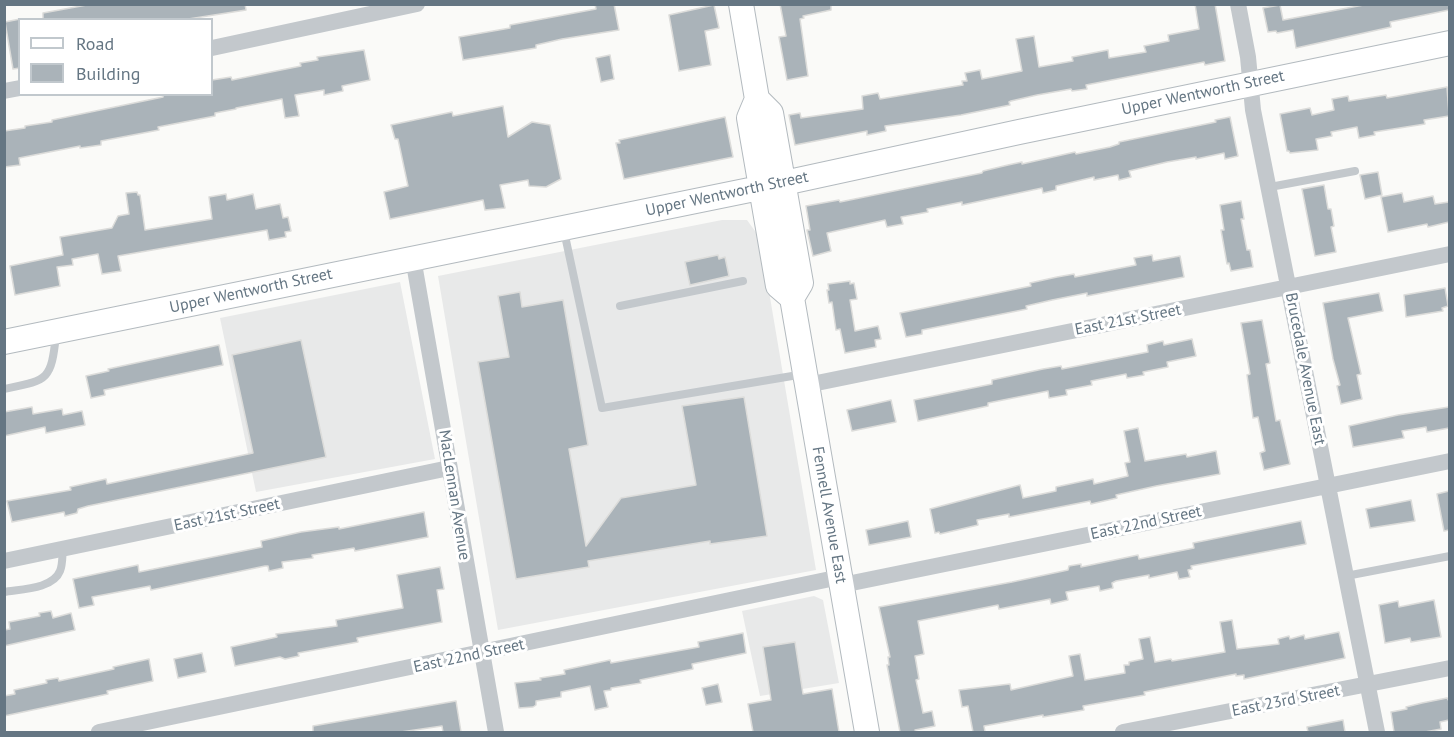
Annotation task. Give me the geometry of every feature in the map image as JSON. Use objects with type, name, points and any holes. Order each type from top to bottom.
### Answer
[{"type":"main road","name":"Fennell Avenue East","points":[[741,4],[757,99],[771,113],[773,185],[801,283],[792,298],[867,732]]},
{"type":"main road","name":"Upper Wentworth Street","points":[[4,342],[773,185],[1449,43]]},
{"type":"street","points":[[213,48],[417,4]]},
{"type":"street","name":"Brucedale Avenue East","points":[[1238,4],[1253,110],[1377,732]]},
{"type":"street","name":"East 21st Street","points":[[806,380],[1449,254]]},
{"type":"street","name":"MacLennan Avenue","points":[[413,258],[496,732]]},
{"type":"street","name":"East 22nd Street","points":[[99,732],[132,729],[482,653],[1449,461]]},
{"type":"street","name":"East 21st Street","points":[[4,561],[449,468]]},
{"type":"street","name":"East 23rd Street","points":[[1123,732],[1449,668]]},
{"type":"lane","points":[[1270,187],[1355,171]]},
{"type":"lane","points":[[563,228],[602,408],[806,380]]},
{"type":"lane","points":[[620,306],[743,281]]},
{"type":"lane","points":[[4,389],[35,383],[43,378],[53,365],[56,331]]},
{"type":"lane","points":[[4,592],[45,584],[54,579],[60,571],[63,548]]},
{"type":"lane","points":[[1346,576],[1449,556]]},
{"type":"shaded area","points":[[722,220],[747,220],[760,238],[816,570],[498,630],[438,276]]},
{"type":"shaded area","points":[[400,282],[435,459],[256,492],[220,318]]},
{"type":"shaded area","points":[[814,596],[823,600],[839,683],[760,696],[742,611]]},
{"type":"building","points":[[92,4],[245,4],[246,10],[195,18],[43,18],[43,13]]},
{"type":"building","points":[[595,4],[614,4],[619,30],[562,39],[536,45],[536,48],[463,60],[459,37],[596,9]]},
{"type":"building","points":[[780,4],[831,4],[831,10],[803,16],[804,18],[800,19],[808,76],[787,80],[779,37],[786,36]]},
{"type":"building","points":[[1195,4],[1215,4],[1225,61],[1205,65],[1204,62],[1086,85],[1087,89],[1072,91],[1071,89],[1037,95],[1011,101],[1010,105],[961,115],[885,126],[886,131],[867,135],[867,131],[795,145],[789,115],[800,113],[801,118],[863,109],[862,96],[878,93],[880,99],[963,85],[962,81],[967,81],[965,73],[980,70],[982,79],[1022,71],[1016,39],[1034,36],[1039,67],[1073,61],[1072,57],[1108,50],[1109,58],[1146,52],[1144,46],[1169,41],[1168,35],[1199,29]]},
{"type":"building","points":[[1369,4],[1449,4],[1449,10],[1390,22],[1391,27],[1296,48],[1293,30],[1268,32],[1263,8],[1280,5],[1283,20]]},
{"type":"building","points":[[714,5],[719,28],[705,31],[711,65],[679,71],[669,15]]},
{"type":"building","points":[[18,19],[18,68],[13,69],[5,22]]},
{"type":"building","points":[[364,50],[370,80],[342,86],[343,91],[324,95],[324,90],[295,95],[299,116],[285,118],[282,99],[215,113],[215,116],[158,127],[159,130],[101,141],[101,145],[80,148],[80,146],[19,158],[20,165],[4,167],[4,131],[163,96],[213,96],[213,80],[231,77],[232,80],[301,66],[300,63],[318,60],[317,57]]},
{"type":"building","points":[[610,55],[614,79],[601,82],[596,58]]},
{"type":"building","points":[[1447,87],[1449,116],[1424,120],[1425,124],[1374,132],[1375,135],[1359,138],[1357,127],[1331,132],[1332,136],[1316,139],[1318,150],[1290,153],[1287,151],[1280,114],[1310,108],[1312,115],[1334,110],[1332,99],[1348,96],[1349,101],[1386,95],[1387,98]]},
{"type":"building","points":[[503,106],[508,137],[532,122],[550,125],[561,179],[546,187],[529,186],[528,180],[500,185],[505,208],[485,210],[483,200],[390,219],[384,192],[408,186],[398,139],[395,139],[391,125],[452,112],[453,116]]},
{"type":"building","points":[[725,117],[733,157],[624,179],[616,143],[620,143],[619,140]]},
{"type":"building","points":[[1230,117],[1238,156],[1225,159],[1224,153],[1196,159],[1196,157],[1129,171],[1131,177],[1119,180],[1118,175],[1094,180],[1094,177],[1056,186],[1056,190],[1043,193],[1042,188],[962,205],[962,202],[927,209],[928,212],[901,217],[903,224],[887,227],[885,220],[827,233],[831,251],[813,256],[807,230],[810,230],[806,206],[839,200],[840,202],[982,173],[1022,162],[1022,164],[1110,147],[1119,142],[1216,122],[1215,120]]},
{"type":"building","points":[[1378,172],[1382,195],[1365,199],[1360,175]]},
{"type":"building","points":[[1324,185],[1328,209],[1331,209],[1334,226],[1331,227],[1336,252],[1315,256],[1302,189]]},
{"type":"building","points":[[137,192],[140,195],[145,230],[212,219],[209,197],[226,194],[227,200],[253,194],[256,209],[280,204],[283,218],[288,217],[291,231],[285,232],[286,237],[269,240],[267,230],[118,256],[121,271],[102,274],[98,254],[72,259],[73,265],[57,267],[60,286],[15,295],[10,266],[63,255],[60,237],[112,228],[118,216],[129,214],[126,193]]},
{"type":"building","points":[[1402,193],[1404,202],[1433,196],[1435,204],[1449,202],[1449,222],[1388,232],[1381,197]]},
{"type":"building","points":[[1241,201],[1244,219],[1241,219],[1253,267],[1231,271],[1229,263],[1227,264],[1221,230],[1224,230],[1220,205]]},
{"type":"building","points":[[718,255],[719,259],[725,257],[729,276],[690,285],[685,262]]},
{"type":"building","points":[[1152,255],[1153,261],[1180,256],[1184,277],[1087,296],[1087,293],[1052,300],[1026,306],[1027,309],[922,330],[922,334],[906,337],[900,313],[1031,286],[1030,283],[1057,277],[1074,274],[1075,277],[1136,265],[1134,258]]},
{"type":"building","points":[[850,281],[850,284],[854,283],[857,299],[850,300],[855,331],[878,326],[881,339],[875,340],[876,347],[845,353],[840,329],[836,330],[832,302],[829,303],[827,290],[829,290],[828,284]]},
{"type":"building","points":[[1445,288],[1448,306],[1442,308],[1443,311],[1406,317],[1404,295]]},
{"type":"building","points":[[520,292],[522,307],[563,300],[588,445],[569,449],[586,546],[621,498],[696,485],[682,406],[744,397],[767,536],[710,544],[710,541],[588,561],[589,567],[516,579],[478,362],[509,357],[498,296]]},
{"type":"building","points":[[1379,293],[1383,311],[1348,318],[1361,374],[1357,375],[1362,399],[1341,404],[1337,386],[1340,385],[1323,303]]},
{"type":"building","points":[[1262,320],[1270,363],[1266,364],[1276,421],[1280,420],[1290,464],[1264,470],[1260,453],[1265,451],[1258,417],[1253,418],[1247,375],[1250,374],[1241,323]]},
{"type":"building","points":[[1192,339],[1196,356],[1167,362],[1168,367],[1143,372],[1144,375],[1127,378],[1126,374],[1091,381],[1092,385],[1066,390],[1067,395],[1049,398],[1048,391],[918,421],[914,400],[992,384],[992,380],[1043,369],[1061,366],[1062,369],[1148,352],[1147,345],[1163,341],[1164,345]]},
{"type":"building","points":[[301,340],[326,457],[88,506],[78,509],[77,513],[65,516],[64,512],[12,522],[7,501],[71,490],[70,487],[106,479],[107,484],[253,453],[232,355]]},
{"type":"building","points":[[219,345],[223,365],[104,390],[105,395],[91,398],[86,376],[109,371],[108,369]]},
{"type":"building","points":[[891,400],[896,422],[852,431],[847,410]]},
{"type":"building","points":[[32,407],[33,414],[62,409],[63,415],[82,411],[85,425],[46,433],[45,427],[4,436],[4,412]]},
{"type":"building","points":[[1449,407],[1449,428],[1427,432],[1426,427],[1402,431],[1404,438],[1353,447],[1349,426]]},
{"type":"building","points":[[1138,428],[1145,461],[1186,454],[1187,457],[1216,451],[1220,474],[1116,495],[1117,498],[1091,504],[1090,501],[1009,517],[1009,514],[977,520],[978,525],[940,534],[935,533],[930,509],[1020,485],[1023,498],[1056,491],[1056,487],[1093,479],[1094,484],[1128,476],[1125,463],[1130,462],[1124,431]]},
{"type":"building","points":[[1449,491],[1449,530],[1444,531],[1437,494]]},
{"type":"building","points":[[1411,500],[1415,521],[1370,528],[1366,509]]},
{"type":"building","points":[[424,512],[428,537],[355,551],[354,548],[312,555],[313,558],[282,562],[283,568],[269,571],[268,566],[265,566],[151,590],[150,586],[92,597],[94,605],[79,608],[73,579],[138,565],[139,572],[262,547],[261,541],[301,532],[339,527],[339,529]]},
{"type":"building","points":[[908,521],[911,537],[869,545],[866,530]]},
{"type":"building","points":[[1301,521],[1306,544],[1191,566],[1192,569],[1188,570],[1190,577],[1179,579],[1177,572],[1149,578],[1149,575],[1116,581],[1112,583],[1113,588],[1100,591],[1099,586],[1066,592],[1068,600],[1051,604],[1050,599],[999,609],[998,605],[918,621],[924,654],[915,656],[919,679],[916,680],[923,713],[932,711],[935,726],[915,730],[916,732],[900,732],[887,665],[889,665],[888,657],[890,657],[879,607],[1068,570],[1069,566],[1081,564],[1081,567],[1138,555],[1139,559],[1194,548],[1193,543]]},
{"type":"building","points":[[440,567],[444,589],[437,590],[442,622],[357,638],[358,642],[298,653],[299,656],[285,659],[280,657],[235,666],[231,647],[277,637],[276,634],[337,626],[336,620],[403,608],[397,575]]},
{"type":"building","points":[[1434,600],[1441,637],[1411,642],[1410,638],[1385,643],[1379,605],[1398,601],[1399,607]]},
{"type":"building","points":[[51,611],[53,618],[71,613],[75,630],[4,646],[4,630],[10,629],[9,622],[40,616],[39,613]]},
{"type":"building","points":[[1232,620],[1237,649],[1279,644],[1278,639],[1289,636],[1290,639],[1304,635],[1305,639],[1339,632],[1345,658],[1244,679],[1244,675],[1236,676],[1236,674],[1144,692],[1145,695],[1083,706],[1084,710],[984,726],[985,732],[973,732],[968,706],[962,707],[959,690],[1010,684],[1011,690],[1073,676],[1069,656],[1080,654],[1085,680],[1125,673],[1124,665],[1143,659],[1139,639],[1150,637],[1155,662],[1225,652],[1220,622]]},
{"type":"building","points":[[743,633],[746,653],[692,664],[693,669],[640,680],[641,683],[611,688],[611,690],[604,691],[608,707],[595,710],[590,686],[561,692],[561,697],[536,701],[533,707],[519,708],[515,683],[541,680],[540,678],[565,674],[564,670],[610,660],[611,663],[699,647],[698,642]]},
{"type":"building","points":[[795,642],[803,694],[832,689],[839,732],[753,732],[748,704],[771,700],[763,647]]},
{"type":"building","points":[[202,653],[206,672],[178,678],[174,659]]},
{"type":"building","points":[[149,659],[153,681],[107,691],[108,694],[4,716],[4,696],[15,694],[14,690],[47,683],[46,680],[58,678],[59,681]]},
{"type":"building","points":[[718,684],[722,702],[706,705],[702,688]]},
{"type":"building","points":[[1447,698],[1449,720],[1440,722],[1441,729],[1425,732],[1394,732],[1391,712]]},
{"type":"building","points":[[456,701],[461,732],[443,732],[442,726],[401,732],[313,732],[313,726]]},
{"type":"building","points":[[1343,720],[1345,732],[1308,732],[1307,727]]}]
